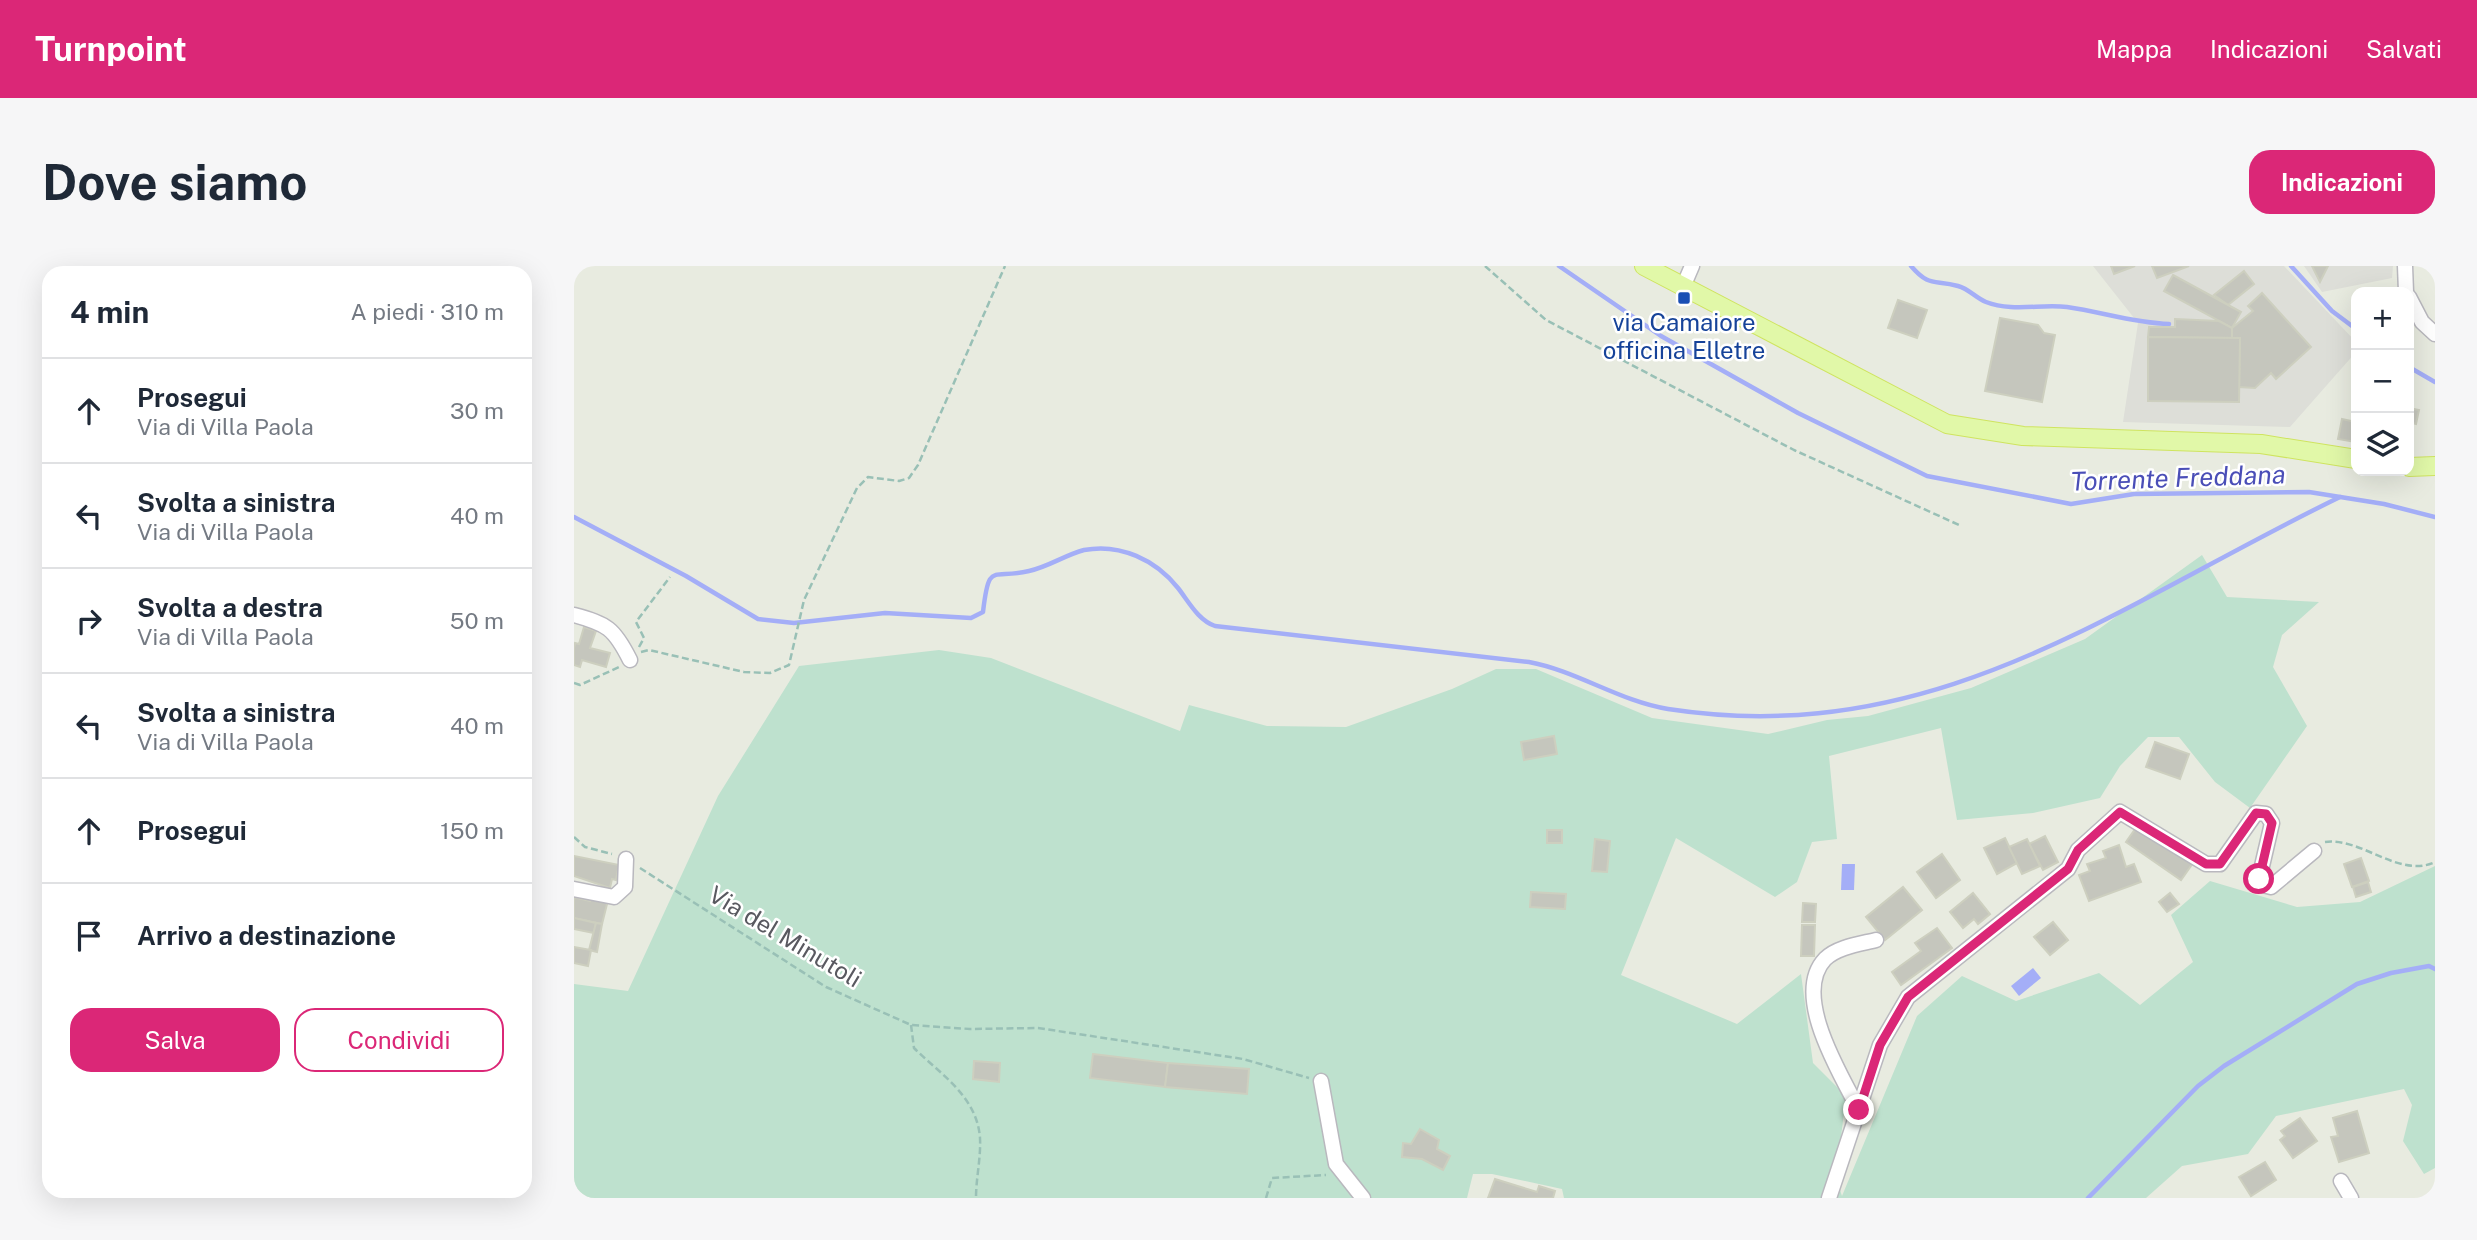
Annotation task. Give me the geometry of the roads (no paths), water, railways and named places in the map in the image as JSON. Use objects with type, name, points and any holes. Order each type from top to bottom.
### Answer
[{"type":"main road","points":[[1644,266],[1947,424],[2023,436],[2261,444],[2351,458]]},
{"type":"main road","points":[[2414,467],[2435,466]]},
{"type":"street","points":[[1683,287],[1692,266]]},
{"type":"street","points":[[2405,266],[2407,287]]},
{"type":"street","points":[[2414,307],[2422,322],[2435,334]]},
{"type":"street","points":[[574,615],[603,623],[618,636],[629,660]]},
{"type":"street","points":[[1829,1198],[1880,1045],[1908,997],[2068,869],[2078,850],[2120,812],[2206,864],[2220,864],[2256,813],[2266,814],[2272,823],[2259,879],[2263,885],[2271,887],[2314,850]]},
{"type":"street","points":[[574,889],[614,897],[625,887],[626,859]]},
{"type":"street","points":[[1859,1110],[1825,1043],[1812,988],[1825,959],[1845,948],[1876,940]]},
{"type":"street","points":[[1321,1081],[1336,1164],[1363,1198]]},
{"type":"street","points":[[2341,1181],[2351,1198]]},
{"type":"water","points":[[1842,864],[1855,864],[1854,890],[1841,890]]},
{"type":"water","points":[[2033,968],[2041,978],[2019,996],[2011,986]]},
{"type":"waterway","name":"Torrente Freddana","points":[[1559,266],[1661,336],[1798,413],[1927,476],[2071,504],[2134,494],[2309,492],[2384,504],[2435,517]]},
{"type":"waterway","points":[[1911,266],[1928,280],[1962,287],[1982,300],[1996,305],[2067,307],[2143,322],[2169,324]]},
{"type":"waterway","points":[[2291,266],[2332,311],[2351,325]]},
{"type":"waterway","points":[[2414,370],[2435,382]]},
{"type":"waterway","points":[[574,517],[686,576],[758,619],[794,623],[885,613],[971,618],[983,612],[988,585],[994,575],[1036,569],[1084,550],[1111,549],[1136,556],[1159,569],[1199,615],[1215,626],[1529,662],[1564,672],[1650,705],[1668,709],[1764,716],[1854,708],[1939,689],[2020,659],[2099,623],[2340,497]]},
{"type":"waterway","points":[[2088,1198],[2198,1086],[2224,1066],[2357,984],[2391,973],[2429,966],[2435,969]]},
{"type":"place","name":"via Camaiore officina Elletre","points":[[1684,298]]}]
